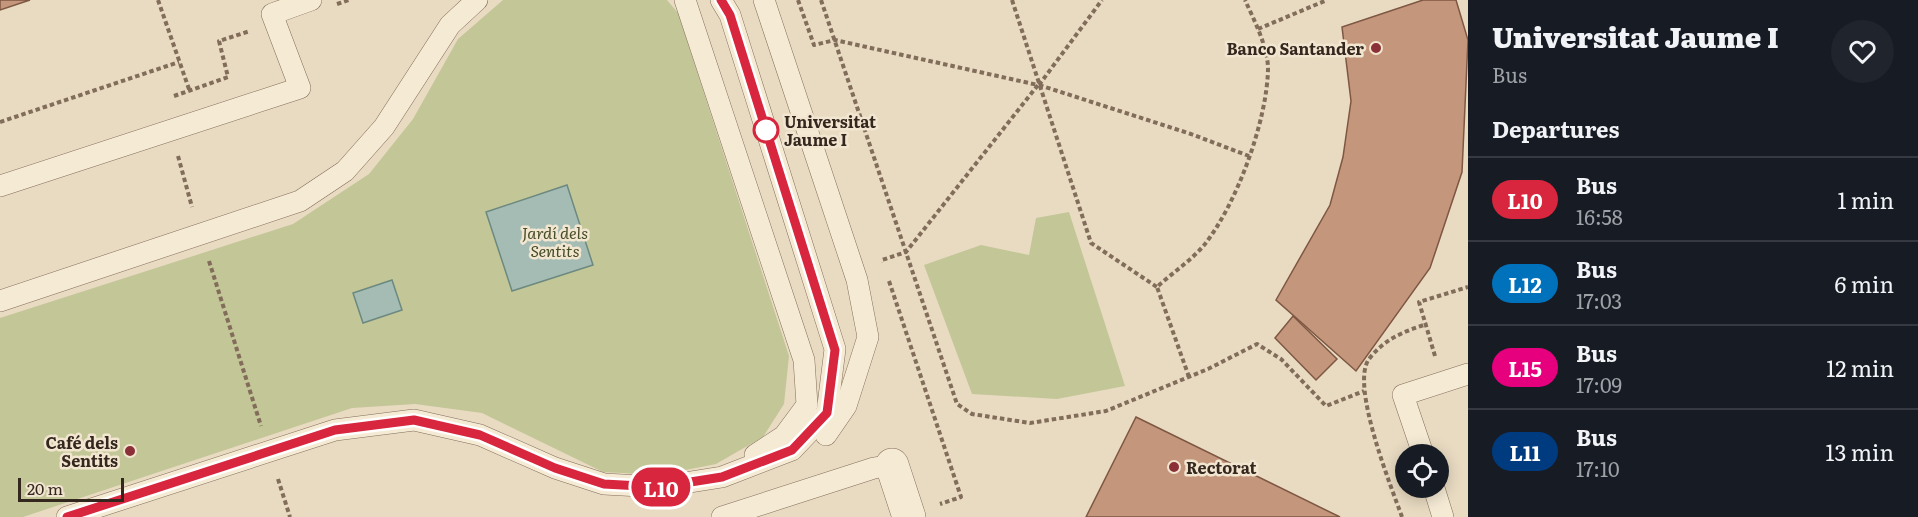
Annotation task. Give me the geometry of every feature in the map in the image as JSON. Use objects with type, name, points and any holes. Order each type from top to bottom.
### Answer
[{"type":"street","points":[[883,466],[909,516]]},
{"type":"lane","points":[[0,186],[300,88],[272,14],[311,0]]},
{"type":"lane","points":[[0,301],[300,201],[345,171],[384,127],[450,24],[477,0]]},
{"type":"lane","points":[[685,0],[804,360],[807,405],[784,436],[722,477]]},
{"type":"lane","points":[[721,0],[730,15],[835,350],[827,413],[792,450]]},
{"type":"lane","points":[[67,517],[335,430],[414,420],[480,435],[555,468],[604,484],[659,487],[722,477],[826,435],[846,406],[868,337],[857,280],[764,0]]},
{"type":"lane","points":[[1420,444],[1403,394],[1468,374]]},
{"type":"lane","points":[[722,517],[883,466]]},
{"type":"lane","points":[[1437,498],[1443,517]]},
{"type":"path","points":[[158,0],[199,121]]},
{"type":"path","points":[[798,0],[814,45],[835,40],[1038,85],[1191,134],[1249,156]]},
{"type":"path","points":[[821,0],[957,404],[972,414],[1030,423],[1106,411],[1189,377],[1257,344],[1281,359],[1326,406],[1364,391]]},
{"type":"path","points":[[1012,0],[1091,243],[1157,287],[1189,377]]},
{"type":"path","points":[[909,516],[961,497],[882,260],[906,252],[1102,0]]},
{"type":"path","points":[[1157,287],[1204,244],[1241,182],[1261,117],[1268,68],[1258,29],[1245,0]]},
{"type":"path","points":[[1258,29],[1327,0]]},
{"type":"path","points":[[0,122],[179,62]]},
{"type":"path","points":[[201,235],[290,517]]},
{"type":"path","points":[[1427,324],[1419,302],[1468,287]]},
{"type":"green space","name":"Jardí dels Sentits","points":[[503,0],[667,0],[678,13],[789,356],[784,404],[763,437],[716,464],[660,475],[603,472],[482,413],[415,404],[352,408],[23,517],[0,517],[0,318],[293,224],[369,174],[413,119],[458,39]]},
{"type":"green space","points":[[1069,212],[1125,386],[1057,399],[972,394],[924,265],[981,245],[1029,255],[1036,218]]},
{"type":"water","points":[[567,185],[593,265],[512,291],[486,212]]},
{"type":"water","points":[[392,280],[402,310],[363,323],[353,293]]},
{"type":"building","points":[[0,0],[30,0],[0,10]]},
{"type":"building","points":[[1423,0],[1456,0],[1468,40],[1462,172],[1430,268],[1356,371],[1276,300],[1330,205],[1343,157],[1351,101],[1342,27]]},
{"type":"building","points":[[1293,316],[1337,359],[1316,380],[1275,338]]},
{"type":"building","name":"Rectorat","points":[[1136,417],[1340,517],[1086,517]]},
{"type":"bus line","name":"L10","points":[[67,517],[335,430],[414,420],[480,435],[555,468],[604,484],[659,487],[722,477],[792,450],[827,413],[835,350],[730,15],[721,0]]},
{"type":"place","name":"Banco Santander","points":[[1376,48]]},
{"type":"place","name":"Universitat Jaume I","points":[[766,130]]},
{"type":"place","name":"Café dels Sentits","points":[[130,451]]},
{"type":"place","name":"Rectorat","points":[[1174,467]]}]
